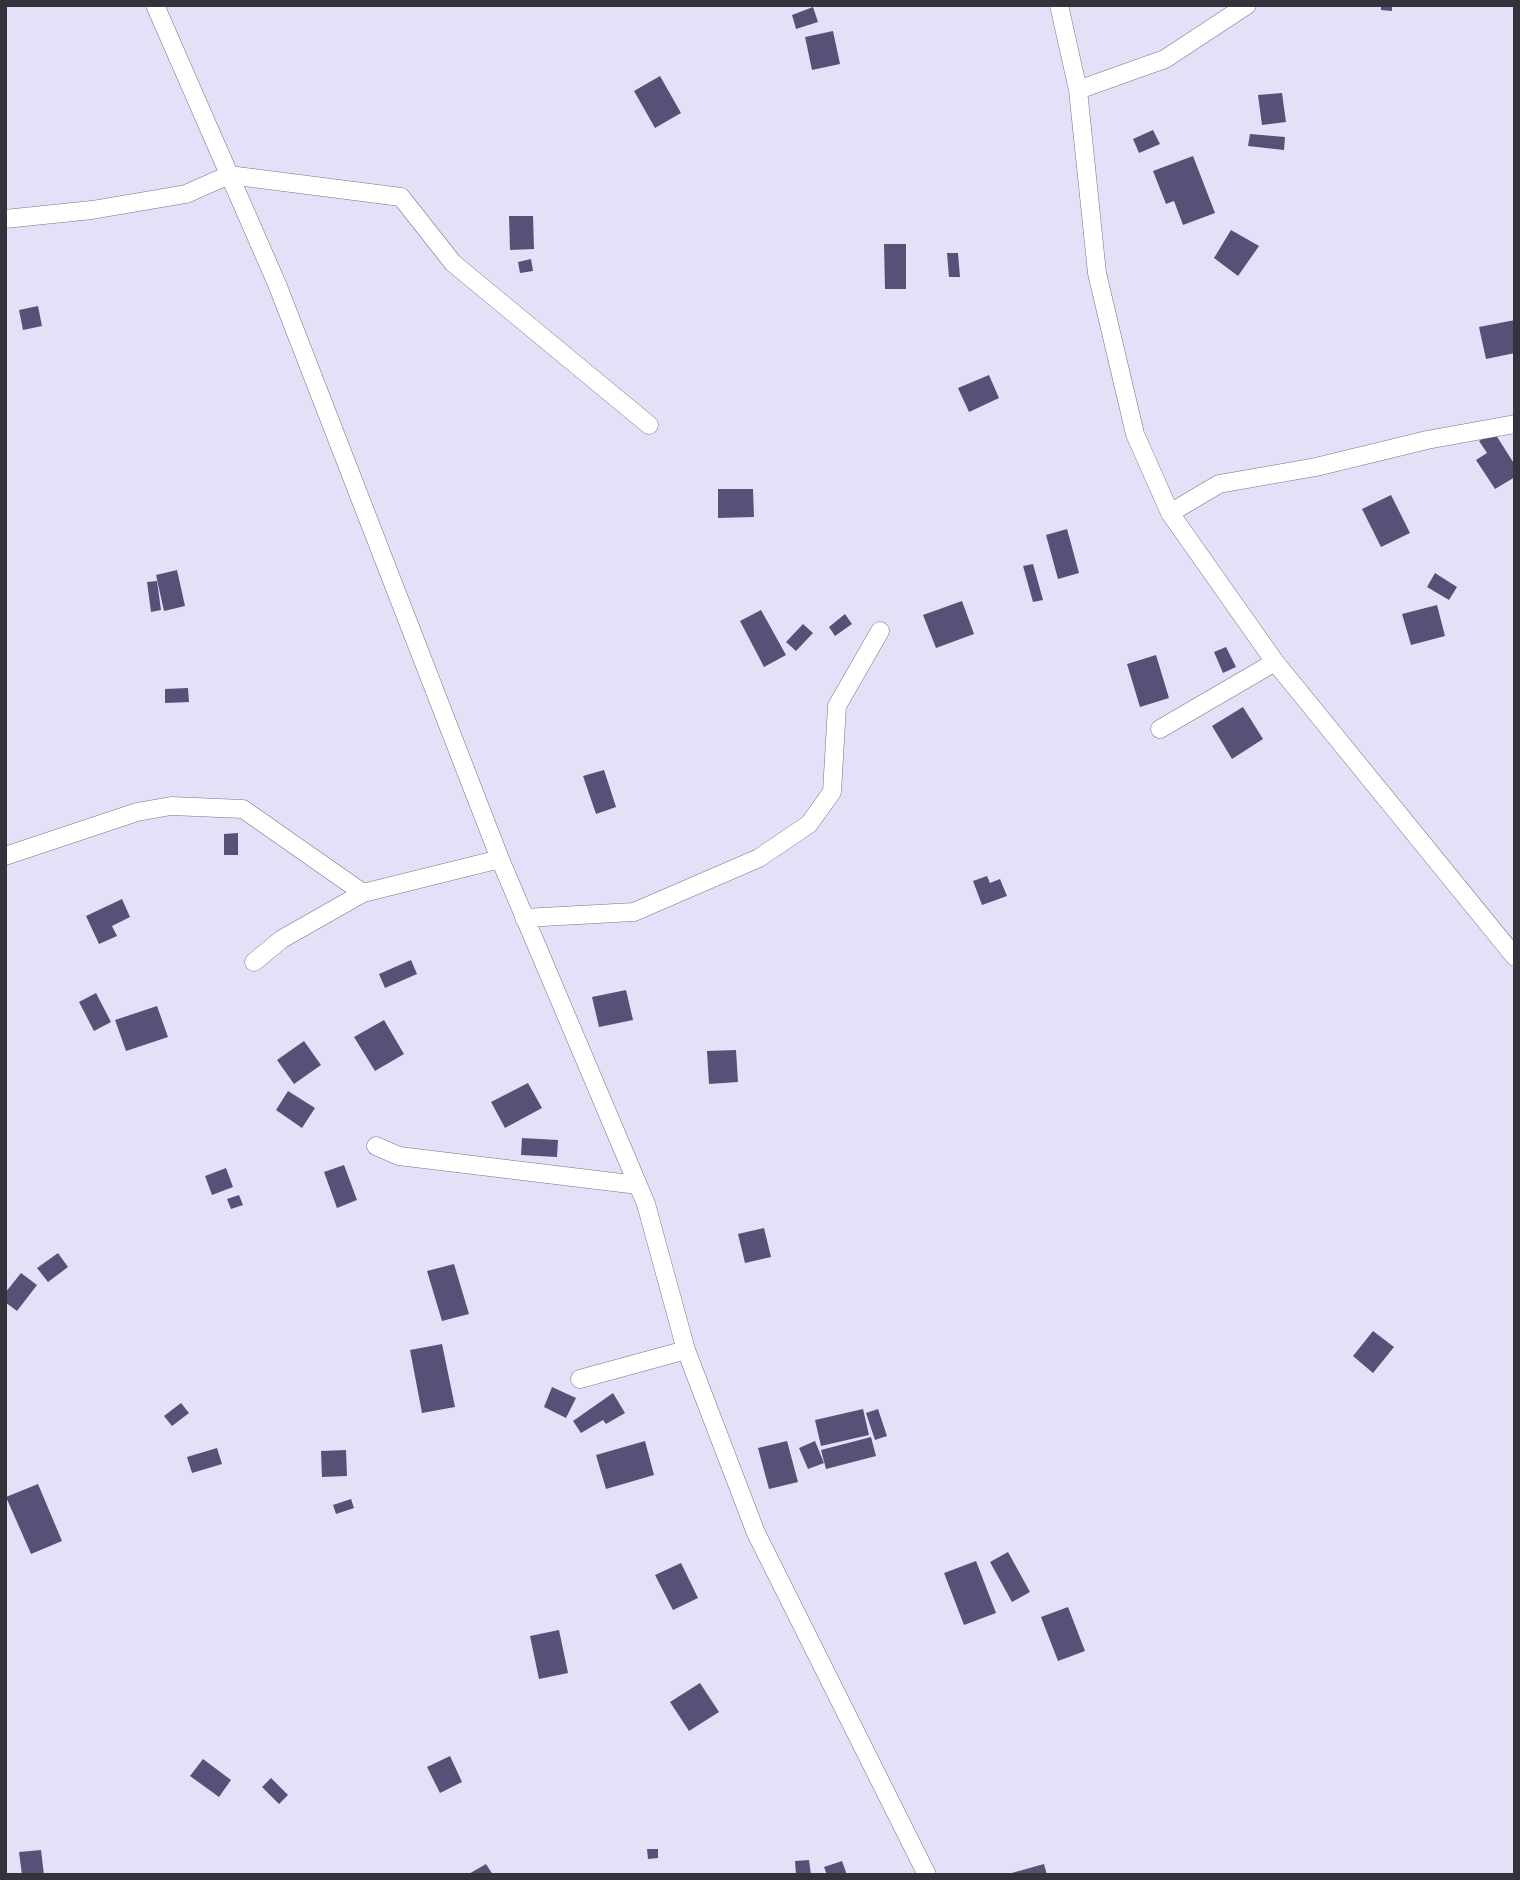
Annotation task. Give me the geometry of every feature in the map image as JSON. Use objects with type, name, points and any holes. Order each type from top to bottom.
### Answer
[{"type":"street","points":[[156,5],[282,297],[500,859],[638,1185],[686,1350],[756,1533],[927,1875]]},
{"type":"street","points":[[1059,5],[1078,90],[1097,272],[1135,434],[1170,513],[1276,662],[1515,957]]},
{"type":"street","points":[[1078,90],[1165,59],[1247,5]]},
{"type":"street","points":[[5,219],[92,210],[186,194],[229,175],[401,197],[453,263],[649,425]]},
{"type":"street","points":[[1170,513],[1219,484],[1316,467],[1427,440],[1515,424]]},
{"type":"street","points":[[524,918],[634,912],[759,858],[809,824],[832,792],[837,706],[880,631]]},
{"type":"street","points":[[1160,729],[1276,662]]},
{"type":"street","points":[[5,856],[137,812],[170,806],[243,809],[363,892]]},
{"type":"street","points":[[254,962],[282,939],[363,892],[500,859]]},
{"type":"street","points":[[376,1146],[399,1156],[638,1185]]},
{"type":"street","points":[[580,1379],[686,1350]]},
{"type":"building","points":[[1381,5],[1392,5],[1392,11],[1381,10]]},
{"type":"building","points":[[813,7],[818,22],[796,29],[792,15]]},
{"type":"building","points":[[833,31],[840,64],[812,70],[805,37]]},
{"type":"building","points":[[660,76],[681,113],[655,128],[634,91]]},
{"type":"building","points":[[1282,93],[1286,122],[1262,125],[1258,95]]},
{"type":"building","points":[[1153,130],[1160,144],[1139,153],[1133,139]]},
{"type":"building","points":[[1250,134],[1285,137],[1284,150],[1248,146]]},
{"type":"building","points":[[1193,156],[1215,213],[1183,225],[1174,201],[1166,204],[1153,171]]},
{"type":"building","points":[[509,216],[533,216],[534,249],[510,250]]},
{"type":"building","points":[[1231,230],[1259,246],[1238,276],[1214,258]]},
{"type":"building","points":[[884,244],[906,244],[906,289],[885,289]]},
{"type":"building","points":[[947,253],[958,253],[960,277],[949,277]]},
{"type":"building","points":[[531,259],[533,271],[520,273],[518,262]]},
{"type":"building","points":[[38,306],[42,326],[23,330],[19,310]]},
{"type":"building","points":[[1515,320],[1515,353],[1486,359],[1479,327]]},
{"type":"building","points":[[989,375],[999,398],[969,412],[958,388]]},
{"type":"building","points":[[1494,432],[1515,465],[1515,477],[1495,489],[1476,460],[1487,453],[1479,441]]},
{"type":"building","points":[[718,489],[753,489],[754,517],[718,518]]},
{"type":"building","points":[[1391,495],[1410,533],[1381,547],[1362,509]]},
{"type":"building","points":[[1067,529],[1079,573],[1058,579],[1046,535]]},
{"type":"building","points":[[1033,564],[1043,600],[1033,602],[1023,566]]},
{"type":"building","points":[[177,570],[185,606],[164,611],[156,575]]},
{"type":"building","points":[[1435,573],[1457,587],[1449,600],[1427,587]]},
{"type":"building","points":[[157,581],[161,610],[151,612],[147,582]]},
{"type":"building","points":[[962,601],[974,634],[936,648],[923,615]]},
{"type":"building","points":[[1437,605],[1445,636],[1411,645],[1402,614]]},
{"type":"building","points":[[761,610],[786,655],[764,667],[740,621]]},
{"type":"building","points":[[845,614],[852,624],[835,636],[829,627]]},
{"type":"building","points":[[803,624],[813,633],[796,651],[786,642]]},
{"type":"building","points":[[1226,647],[1236,667],[1223,673],[1214,652]]},
{"type":"building","points":[[1156,655],[1169,698],[1140,707],[1127,664]]},
{"type":"building","points":[[188,688],[189,702],[165,703],[165,689]]},
{"type":"building","points":[[1243,707],[1263,739],[1232,759],[1212,726]]},
{"type":"building","points":[[604,770],[616,807],[596,814],[583,776]]},
{"type":"building","points":[[238,833],[238,855],[224,855],[224,834]]},
{"type":"building","points":[[987,876],[990,883],[1000,879],[1007,896],[982,905],[973,881]]},
{"type":"building","points":[[122,899],[130,917],[112,926],[117,936],[99,944],[86,916]]},
{"type":"building","points":[[411,960],[417,974],[385,988],[379,974]]},
{"type":"building","points":[[626,990],[633,1020],[599,1027],[592,997]]},
{"type":"building","points":[[96,993],[111,1022],[94,1031],[79,1002]]},
{"type":"building","points":[[157,1006],[168,1037],[126,1051],[115,1020]]},
{"type":"building","points":[[384,1020],[404,1054],[375,1071],[354,1037]]},
{"type":"building","points":[[304,1041],[321,1065],[294,1084],[277,1060]]},
{"type":"building","points":[[736,1050],[738,1082],[709,1084],[707,1051]]},
{"type":"building","points":[[528,1083],[542,1108],[505,1128],[491,1102]]},
{"type":"building","points":[[288,1091],[315,1108],[302,1128],[276,1110]]},
{"type":"building","points":[[522,1138],[558,1140],[557,1157],[521,1155]]},
{"type":"building","points":[[344,1165],[357,1200],[337,1208],[324,1172]]},
{"type":"building","points":[[226,1168],[233,1187],[212,1195],[205,1176]]},
{"type":"building","points":[[239,1195],[243,1205],[231,1209],[227,1199]]},
{"type":"building","points":[[764,1228],[771,1257],[745,1263],[738,1234]]},
{"type":"building","points":[[58,1253],[68,1267],[48,1282],[37,1268]]},
{"type":"building","points":[[454,1264],[469,1314],[442,1321],[427,1271]]},
{"type":"building","points":[[21,1273],[37,1285],[17,1311],[5,1302],[5,1293]]},
{"type":"building","points":[[1373,1331],[1394,1347],[1373,1373],[1353,1356]]},
{"type":"building","points":[[442,1344],[455,1407],[422,1413],[410,1350]]},
{"type":"building","points":[[552,1387],[576,1398],[566,1418],[544,1407]]},
{"type":"building","points":[[613,1393],[625,1413],[606,1424],[603,1420],[581,1433],[573,1421]]},
{"type":"building","points":[[181,1403],[189,1413],[172,1426],[164,1416]]},
{"type":"building","points":[[863,1409],[869,1435],[821,1446],[815,1420]]},
{"type":"building","points":[[878,1409],[887,1436],[875,1440],[866,1413]]},
{"type":"building","points":[[871,1437],[876,1456],[826,1469],[821,1450]]},
{"type":"building","points":[[645,1441],[654,1475],[606,1489],[596,1455]]},
{"type":"building","points":[[787,1441],[798,1482],[769,1489],[758,1448]]},
{"type":"building","points":[[815,1441],[824,1463],[808,1469],[799,1448]]},
{"type":"building","points":[[217,1448],[222,1464],[192,1473],[187,1457]]},
{"type":"building","points":[[346,1450],[347,1476],[322,1477],[321,1451]]},
{"type":"building","points":[[38,1484],[62,1541],[31,1554],[6,1497]]},
{"type":"building","points":[[351,1499],[354,1508],[336,1514],[333,1505]]},
{"type":"building","points":[[1008,1552],[1030,1592],[1012,1602],[990,1562]]},
{"type":"building","points":[[976,1561],[996,1613],[964,1625],[944,1573]]},
{"type":"building","points":[[681,1563],[698,1598],[673,1610],[655,1575]]},
{"type":"building","points":[[1068,1607],[1085,1651],[1058,1661],[1041,1617]]},
{"type":"building","points":[[559,1630],[568,1673],[539,1679],[530,1636]]},
{"type":"building","points":[[700,1683],[719,1712],[689,1731],[670,1702]]},
{"type":"building","points":[[450,1756],[462,1782],[440,1793],[427,1767]]},
{"type":"building","points":[[203,1759],[231,1780],[219,1797],[190,1776]]},
{"type":"building","points":[[271,1778],[288,1795],[279,1804],[262,1787]]},
{"type":"building","points":[[647,1849],[658,1849],[658,1858],[648,1859]]},
{"type":"building","points":[[41,1850],[44,1875],[22,1875],[19,1852]]},
{"type":"building","points":[[809,1860],[811,1875],[796,1875],[795,1861]]},
{"type":"building","points":[[842,1861],[847,1875],[827,1875],[824,1867]]},
{"type":"building","points":[[486,1864],[493,1875],[467,1875]]},
{"type":"building","points":[[1044,1864],[1047,1875],[1008,1875],[1008,1874]]}]
